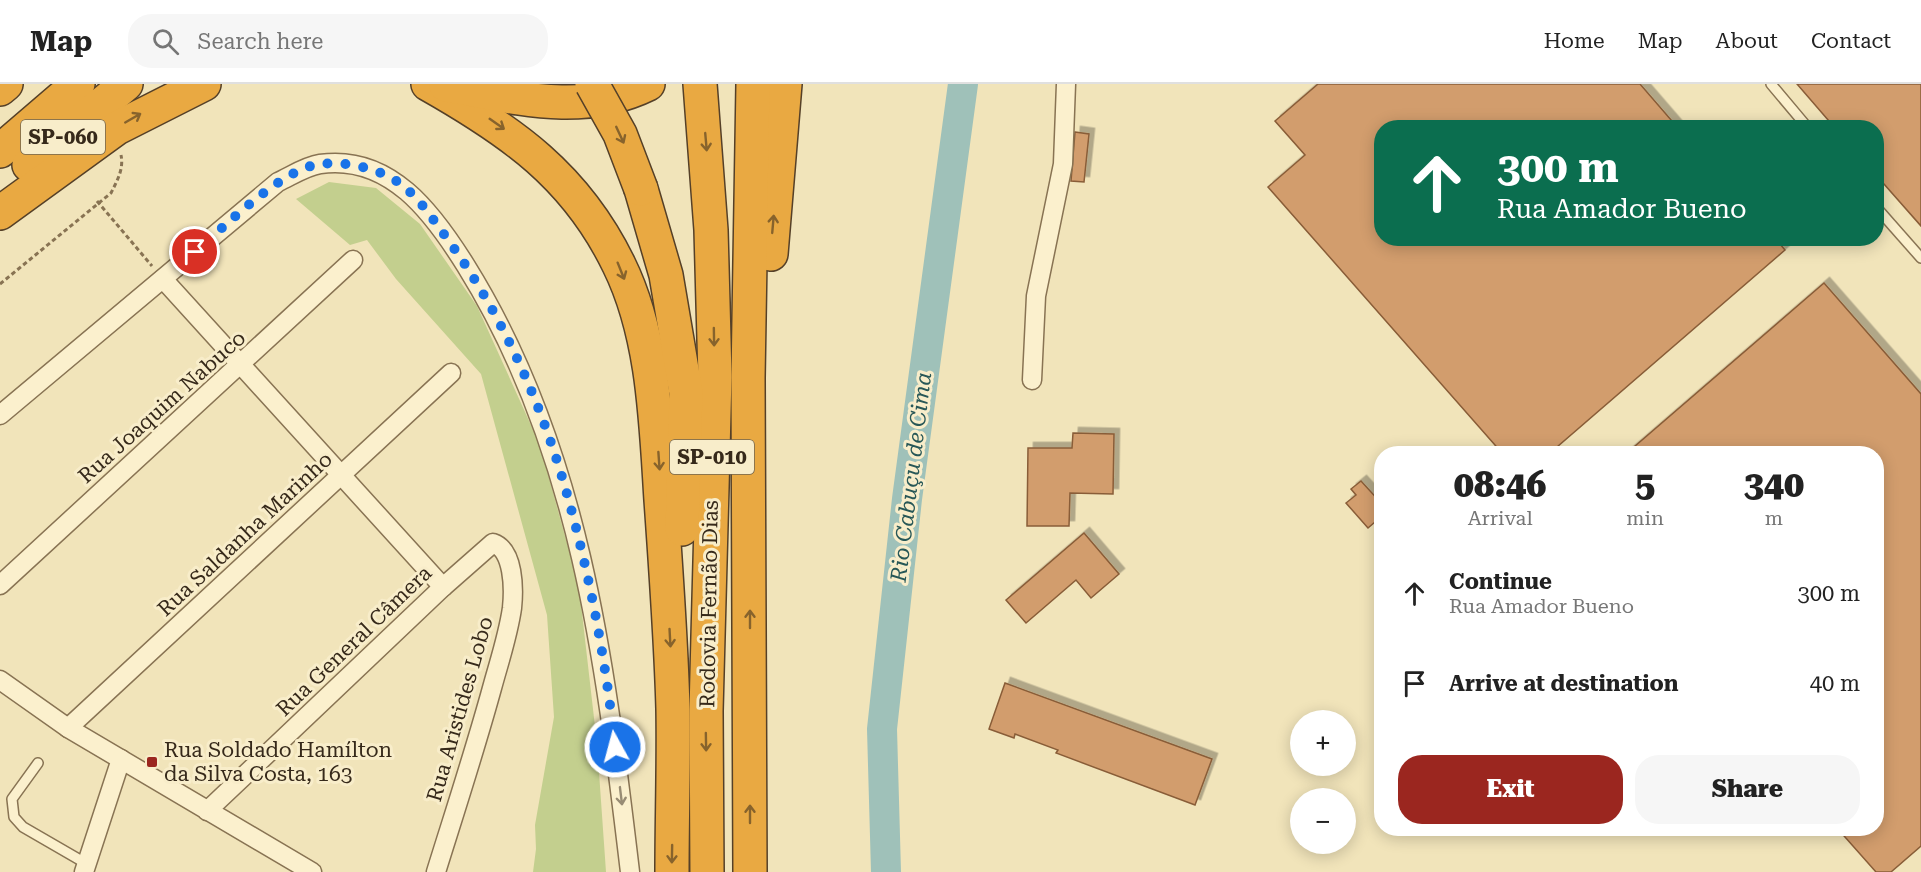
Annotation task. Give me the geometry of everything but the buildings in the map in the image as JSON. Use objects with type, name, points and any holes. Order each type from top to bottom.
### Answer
[{"type":"highway","points":[[0,89],[6,84]]},
{"type":"highway","name":"SP-060","points":[[0,131],[57,84]]},
{"type":"highway","points":[[0,151],[78,84]]},
{"type":"highway","name":"SP-060","points":[[0,190],[126,84]]},
{"type":"highway","points":[[0,213],[117,128],[204,84]]},
{"type":"highway","points":[[428,84],[502,128],[550,169],[585,209],[620,267],[639,322],[648,362],[657,434],[667,579],[673,710],[672,872]]},
{"type":"highway","points":[[439,84],[507,91],[545,103],[588,103],[622,96],[648,84]]},
{"type":"highway","points":[[592,84],[620,134],[641,189],[666,275],[686,393],[682,538],[667,579]]},
{"type":"highway","name":"Rodovia Fernão Dias","points":[[700,84],[711,230],[715,376],[706,711],[707,872]]},
{"type":"highway","name":"Rodovia Fernão Dias","points":[[750,872],[748,378],[753,84]]},
{"type":"highway","points":[[750,449],[762,375],[784,84]]},
{"type":"street","points":[[1032,381],[1036,296],[1063,164],[1066,84]]},
{"type":"street","points":[[0,415],[278,182],[319,164],[340,164],[374,170],[398,182],[420,202],[458,253],[484,295],[533,396],[566,492],[581,549],[613,727],[630,872]]},
{"type":"street","name":"Rua Joaquim Nabuco","points":[[0,585],[353,260]]},
{"type":"street","points":[[163,279],[443,587]]},
{"type":"street","name":"Rua Saldanha Marinho","points":[[68,728],[451,373]]},
{"type":"street","name":"Rua General Câmera","points":[[207,811],[490,544],[502,547],[507,555]]},
{"type":"street","name":"Rua Aristides Lobo","points":[[436,872],[507,635],[512,607],[512,584],[507,555]]},
{"type":"street","points":[[0,680],[68,728],[312,872]]},
{"type":"street","points":[[86,868],[121,759]]},
{"type":"lane","points":[[1771,84],[1801,120]]},
{"type":"lane","points":[[1884,216],[1921,258]]},
{"type":"lane","points":[[38,763],[12,799],[14,817],[23,827],[86,868]]},
{"type":"path","points":[[0,284],[97,201],[111,193],[119,178],[123,162],[117,128]]},
{"type":"path","points":[[97,201],[163,279]]},
{"type":"green space","points":[[329,182],[376,188],[420,224],[477,306],[540,445],[579,587],[597,744],[606,872],[533,872],[536,849],[535,825],[554,717],[547,615],[481,374],[396,279],[367,240],[350,245],[296,199]]},
{"type":"waterway","name":"Rio Cabuçu de Cima","points":[[886,872],[882,729],[907,499],[963,84]]},
{"type":"place","name":"Rua Soldado Hamílton da Silva Costa, 163","points":[[152,762]]},
{"type":"route","points":[[195,252],[278,182],[319,164],[340,164],[374,170],[398,182],[420,202],[458,253],[484,295],[533,396],[554,453],[581,549],[599,640],[615,747]]}]
